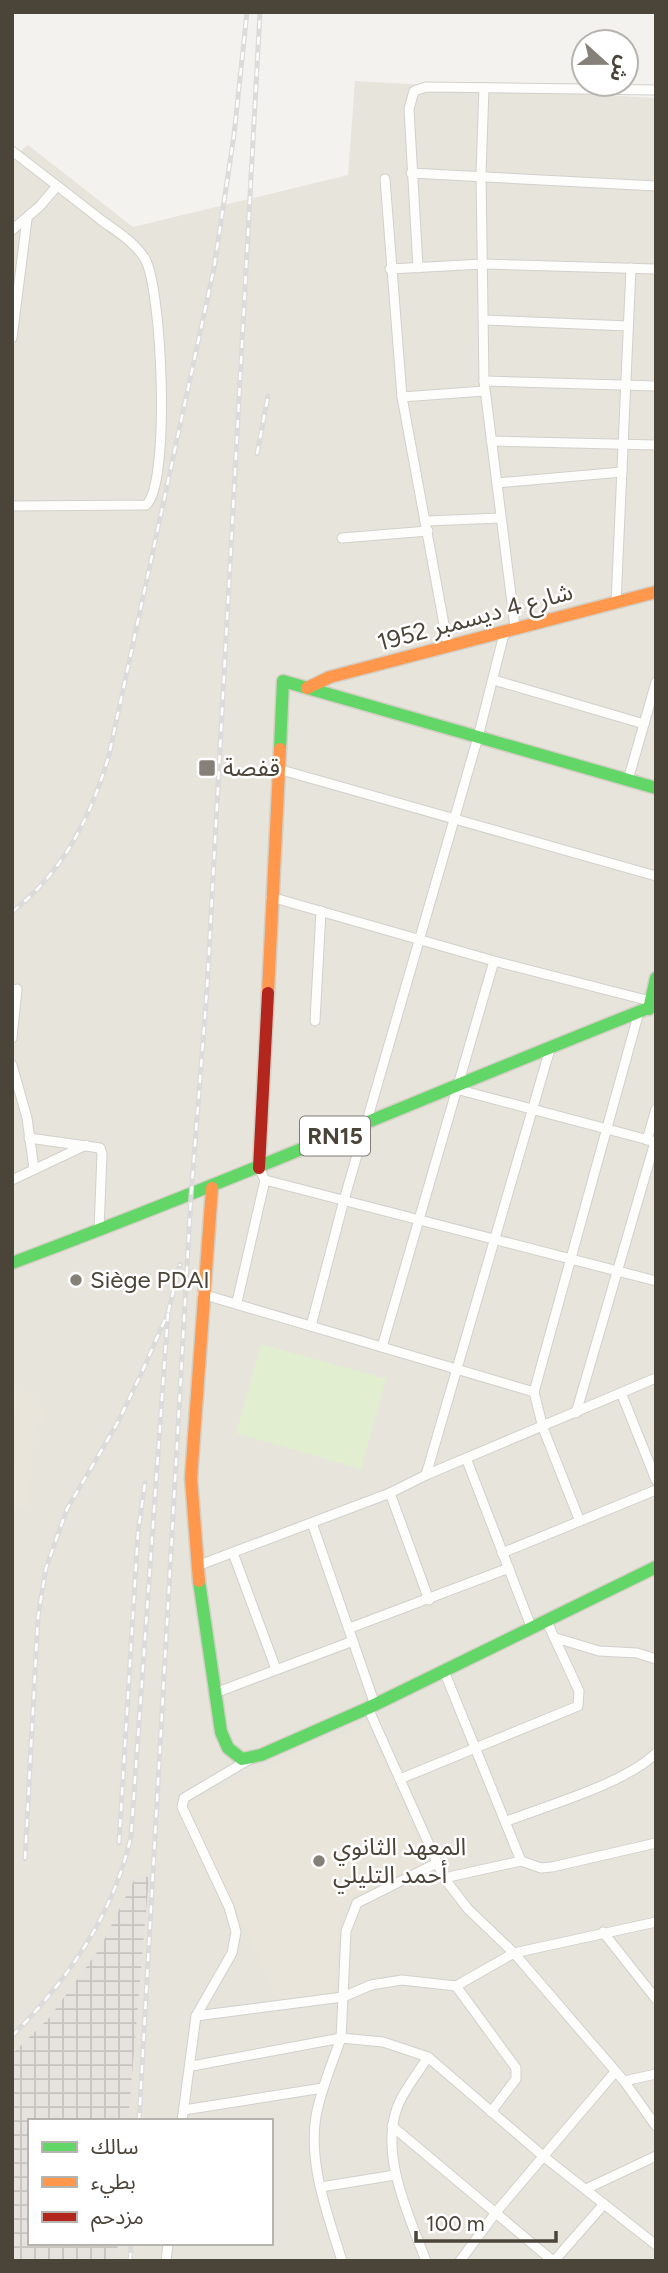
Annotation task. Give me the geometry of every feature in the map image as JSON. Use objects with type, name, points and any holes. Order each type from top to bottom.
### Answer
[{"type":"street","points":[[418,268],[411,173],[409,102],[412,93],[426,87],[656,90]]},
{"type":"street","points":[[311,1326],[344,1200],[510,629],[497,483],[484,386],[481,174],[484,88]]},
{"type":"street","points":[[12,151],[136,247],[152,276],[156,294],[162,434],[156,487],[151,500],[144,505],[12,506]]},
{"type":"street","points":[[411,173],[481,174],[656,186]]},
{"type":"street","points":[[385,178],[402,397],[448,646]]},
{"type":"street","points":[[12,229],[27,219],[57,186]]},
{"type":"street","points":[[12,338],[27,219]]},
{"type":"street","points":[[390,269],[483,264],[656,269]]},
{"type":"street","points":[[616,603],[631,268]]},
{"type":"street","points":[[484,320],[628,326]]},
{"type":"street","points":[[402,397],[484,386],[656,386]]},
{"type":"street","points":[[491,440],[656,445]]},
{"type":"street","points":[[497,483],[622,472]]},
{"type":"street","points":[[342,538],[500,518]]},
{"type":"street","name":"شارع 4 ديسمبر 1952","points":[[307,688],[330,677],[656,592]]},
{"type":"street","points":[[494,680],[649,719]]},
{"type":"street","points":[[237,1302],[262,1174],[271,897],[283,681],[656,788]]},
{"type":"street","points":[[628,780],[649,719],[656,682]]},
{"type":"street","points":[[278,769],[656,876]]},
{"type":"street","points":[[271,897],[648,1007]]},
{"type":"street","points":[[315,1021],[321,911]]},
{"type":"street","points":[[382,1348],[494,961]]},
{"type":"street","points":[[579,1519],[543,1428],[534,1392],[608,1130],[656,978]]},
{"type":"street","points":[[12,1038],[17,989]]},
{"type":"street","name":"RN15","points":[[12,1263],[212,1188],[262,1174],[366,1123],[648,1007]]},
{"type":"street","points":[[426,1475],[550,1049]]},
{"type":"street","points":[[12,1065],[34,1170]]},
{"type":"street","points":[[456,1086],[653,1142]]},
{"type":"street","points":[[576,1413],[653,1142],[656,1109]]},
{"type":"street","points":[[29,1138],[100,1148],[99,1230]]},
{"type":"street","points":[[12,1180],[88,1145]]},
{"type":"street","points":[[262,1174],[344,1200],[656,1282]]},
{"type":"street","points":[[212,1188],[202,1294],[191,1478],[197,1566],[215,1693],[226,1747],[237,1757],[251,1759]]},
{"type":"street","points":[[202,1294],[237,1302],[534,1392]]},
{"type":"street","points":[[197,1566],[390,1493],[426,1475],[622,1395],[656,1378]]},
{"type":"street","points":[[622,1395],[656,1479]]},
{"type":"street","points":[[466,1458],[532,1629]]},
{"type":"street","points":[[502,1553],[656,1489]]},
{"type":"street","points":[[390,1493],[429,1600]]},
{"type":"street","points":[[312,1523],[350,1628],[371,1707],[444,1878],[468,1909],[514,1953],[624,2081],[656,2126]]},
{"type":"street","points":[[233,1553],[276,1669]]},
{"type":"street","points":[[350,1628],[429,1600],[509,1567]]},
{"type":"street","points":[[182,2119],[192,2066],[196,2016],[232,1953],[236,1932],[229,1907],[184,1812],[184,1798],[251,1759],[371,1707],[656,1567]]},
{"type":"street","points":[[400,1779],[578,1706],[579,1691],[547,1622]]},
{"type":"street","points":[[556,1638],[599,1651],[638,1653],[656,1659]]},
{"type":"street","points":[[215,1693],[353,1641]]},
{"type":"street","points":[[444,1671],[478,1748],[521,1861]]},
{"type":"street","points":[[507,1821],[644,1765],[656,1753]]},
{"type":"street","points":[[444,1878],[521,1861],[541,1868],[552,1867],[656,1843]]},
{"type":"street","points":[[342,2261],[314,2153],[316,2118],[323,2088],[341,2038],[346,1931],[357,1903],[437,1863]]},
{"type":"street","points":[[196,2016],[343,1997],[371,1985],[402,1980],[456,1986],[514,1953],[656,1922]]},
{"type":"street","points":[[603,1932],[656,1999]]},
{"type":"street","points":[[456,1986],[516,2068],[516,2078],[491,2112]]},
{"type":"street","points":[[192,2066],[341,2038],[383,2042],[428,2057],[543,2156],[656,2245]]},
{"type":"street","points":[[426,2261],[396,2175],[393,2126],[397,2106],[428,2057]]},
{"type":"street","points":[[460,2261],[497,2211],[615,2071]]},
{"type":"street","points":[[624,2081],[656,2074]]},
{"type":"street","points":[[184,2110],[323,2088]]},
{"type":"street","points":[[393,2126],[497,2211],[553,2261],[604,2204]]},
{"type":"street","points":[[586,2189],[656,2156]]},
{"type":"street","points":[[321,2187],[396,2175]]},
{"type":"shaded area","points":[[355,81],[570,93],[570,98],[656,98],[656,2261],[12,2261],[12,158],[28,145],[133,227],[348,175]]},
{"type":"shaded area","points":[[12,1386],[18,1391],[33,1394],[33,1409],[43,1408],[41,1424],[34,1423],[29,1508],[12,1509],[19,1411],[12,1410]]},
{"type":"shaded area","name":"المعهد الثانوي أحمد التليلي","points":[[365,1723],[427,1857],[423,1864],[342,1902],[334,1993],[280,2003],[186,1804],[341,1734],[347,1738]]},
{"type":"shaded area","points":[[136,1876],[149,1877],[128,2119],[28,2119],[28,2245],[118,2245],[116,2261],[12,2261],[12,2054],[49,2018],[100,1948]]},
{"type":"green space","points":[[261,1344],[386,1379],[361,1469],[236,1433]]},
{"type":"railway","points":[[12,912],[47,879],[61,861],[94,800],[109,755],[214,268],[234,135],[247,12]]},
{"type":"railway","points":[[139,2119],[191,1196],[207,989],[260,12]]},
{"type":"railway","points":[[257,454],[268,396]]},
{"type":"railway","points":[[25,1859],[38,1617],[46,1568],[67,1509],[118,1422],[168,1313],[180,1264]]},
{"type":"railway","points":[[12,2036],[70,1969],[101,1919],[123,1865],[131,1836],[168,1313]]},
{"type":"railway","points":[[119,1843],[138,1532],[145,1483]]},
{"type":"railway","points":[[130,2261],[131,2245]]},
{"type":"traffic: fast","points":[[280,749],[283,681],[656,788]]},
{"type":"traffic: fast","points":[[649,1009],[656,978]]},
{"type":"traffic: fast","points":[[12,1263],[656,1005]]},
{"type":"traffic: fast","points":[[199,1581],[221,1732],[228,1748],[242,1759],[261,1755],[368,1708],[656,1567]]},
{"type":"traffic: slow","points":[[307,688],[330,677],[656,592]]},
{"type":"traffic: slow","points":[[268,993],[280,749]]},
{"type":"traffic: slow","points":[[199,1581],[191,1478],[212,1188]]},
{"type":"traffic: jam","points":[[259,1168],[268,993]]},
{"type":"place","name":"قفصة","points":[[207,768]]},
{"type":"place","name":"Siège PDAI","points":[[76,1280]]},
{"type":"place","name":"المعهد الثانوي أحمد التليلي","points":[[319,1861]]}]
